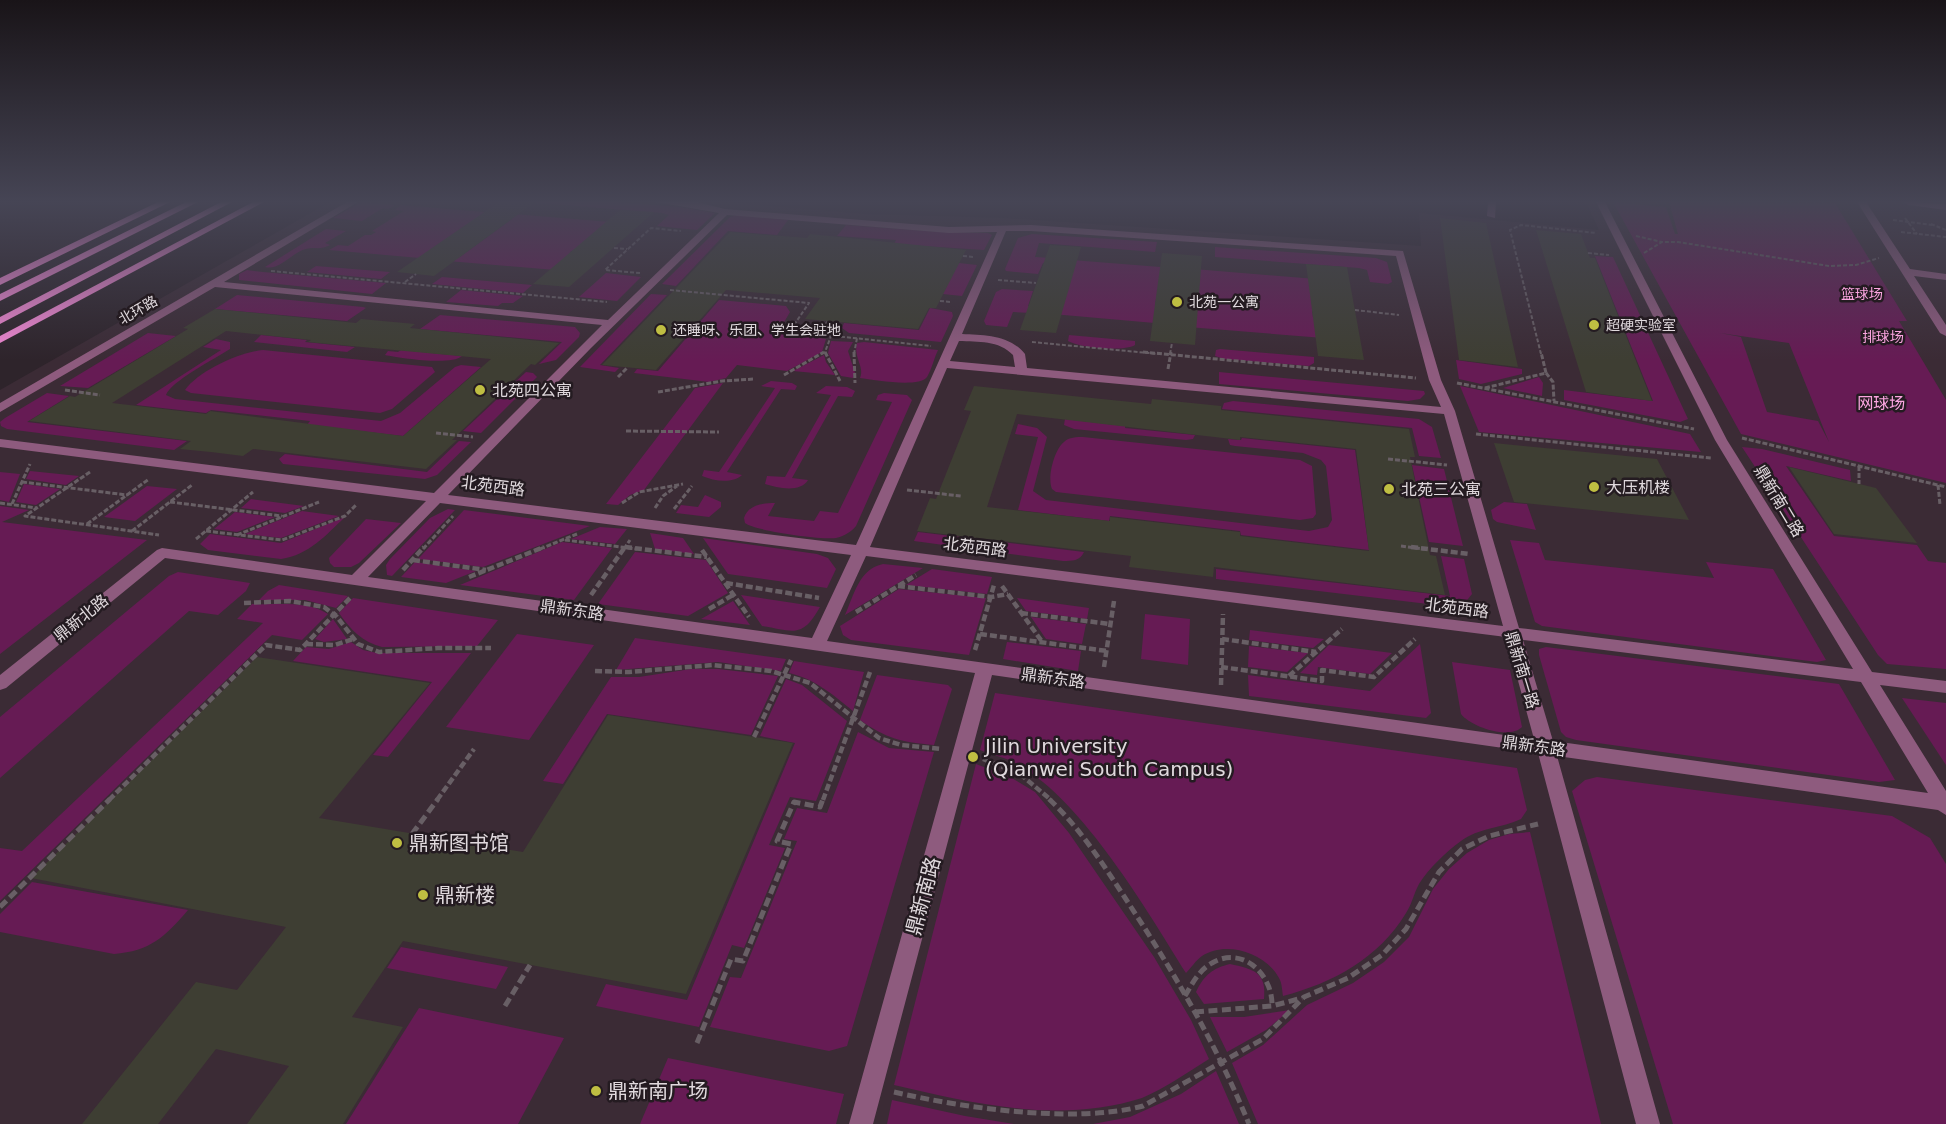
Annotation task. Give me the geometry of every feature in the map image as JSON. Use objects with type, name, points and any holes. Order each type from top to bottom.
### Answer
[{"type":"main road","points":[[0,282],[57,254]]},
{"type":"main road","points":[[0,298],[88,254]]},
{"type":"main road","points":[[0,321],[128,254]]},
{"type":"main road","points":[[0,340],[162,254]]},
{"type":"lane","name":"北环路","points":[[0,408],[264,254]]},
{"type":"lane","points":[[355,587],[439,497],[610,323],[681,254]]},
{"type":"lane","points":[[816,645],[861,550],[991,254]]},
{"type":"lane","name":"鼎新南一路","points":[[1400,254],[1436,380],[1449,411],[1511,633],[1546,748],[1648,1124]]},
{"type":"lane","name":"鼎新南二路","points":[[1627,254],[1722,440],[1796,566],[1868,678],[1945,805]]},
{"type":"lane","points":[[1895,254],[1946,333]]},
{"type":"lane","points":[[1907,272],[1946,277]]},
{"type":"lane","points":[[213,284],[610,323]]},
{"type":"lane","points":[[955,337],[1009,345],[1019,354],[1021,371]]},
{"type":"lane","points":[[944,364],[1449,411]]},
{"type":"lane","name":"北苑西路","points":[[0,442],[1946,687]]},
{"type":"lane","name":"鼎新东路","points":[[162,553],[355,587],[816,645],[979,662],[1546,748],[1945,805]]},
{"type":"lane","name":"鼎新北路","points":[[0,684],[162,553]]},
{"type":"lane","name":"鼎新南路","points":[[861,1124],[979,662]]},
{"type":"path","points":[[622,254],[605,270],[649,274]]},
{"type":"path","points":[[1516,254],[1546,373],[1553,382],[1554,401]]},
{"type":"path","points":[[1602,254],[1616,256]]},
{"type":"path","points":[[1761,254],[1829,266],[1856,265],[1879,258]]},
{"type":"path","points":[[262,270],[612,302]]},
{"type":"path","points":[[404,283],[416,274]]},
{"type":"path","points":[[995,280],[1036,283]]},
{"type":"path","points":[[667,290],[809,303],[794,325],[797,330],[831,336],[940,347]]},
{"type":"path","points":[[1355,310],[1404,315]]},
{"type":"path","points":[[818,334],[828,321]]},
{"type":"path","points":[[784,375],[825,352],[831,336]]},
{"type":"path","points":[[855,383],[857,374],[852,350],[857,338]]},
{"type":"path","points":[[1028,342],[1419,378]]},
{"type":"path","points":[[1166,378],[1172,344]]},
{"type":"path","points":[[825,352],[840,381]]},
{"type":"path","points":[[618,377],[627,368]]},
{"type":"path","points":[[1485,388],[1546,373]]},
{"type":"path","points":[[658,392],[722,381],[755,379]]},
{"type":"path","points":[[1450,382],[1698,429]]},
{"type":"path","points":[[59,390],[100,395]]},
{"type":"path","points":[[626,431],[719,432]]},
{"type":"path","points":[[436,433],[479,438]]},
{"type":"path","points":[[1476,434],[1713,458]]},
{"type":"path","points":[[1740,438],[1946,487]]},
{"type":"path","points":[[12,504],[33,456]]},
{"type":"path","points":[[1388,459],[1447,465]]},
{"type":"path","points":[[1859,466],[1859,484]]},
{"type":"path","points":[[93,470],[25,516],[160,535]]},
{"type":"path","points":[[86,524],[151,478]]},
{"type":"path","points":[[22,482],[127,495]]},
{"type":"path","points":[[132,531],[194,484]]},
{"type":"path","points":[[617,508],[639,492],[682,484],[671,489],[651,513]]},
{"type":"path","points":[[1938,485],[1940,505]]},
{"type":"path","points":[[670,515],[692,486]]},
{"type":"path","points":[[906,490],[961,496]]},
{"type":"path","points":[[194,540],[254,491]]},
{"type":"path","points":[[205,531],[282,540],[345,516],[363,498]]},
{"type":"path","points":[[236,535],[326,499]]},
{"type":"path","points":[[170,502],[282,516]]},
{"type":"path","points":[[0,503],[37,508]]},
{"type":"path","points":[[396,578],[460,509]]},
{"type":"path","points":[[460,580],[579,532]]},
{"type":"path","points":[[586,602],[634,535]]},
{"type":"path","points":[[562,540],[707,557]]},
{"type":"path","points":[[698,544],[756,626]]},
{"type":"path","points":[[1401,546],[1469,554]]},
{"type":"path","points":[[412,560],[486,570]]},
{"type":"path","points":[[853,614],[917,574]]},
{"type":"path","points":[[979,662],[980,634],[996,579],[1043,643]]},
{"type":"path","points":[[725,583],[823,598]]},
{"type":"path","points":[[897,586],[991,597],[1008,594]]},
{"type":"path","points":[[0,907],[266,645],[300,650],[335,614],[355,587]]},
{"type":"path","points":[[1103,675],[1115,594]]},
{"type":"path","points":[[705,612],[734,595]]},
{"type":"path","points":[[244,603],[303,603],[324,607],[335,614],[353,639],[363,647],[378,651],[491,648]]},
{"type":"path","points":[[1221,691],[1223,608]]},
{"type":"path","points":[[1021,613],[1110,624]]},
{"type":"path","points":[[1288,676],[1348,624]]},
{"type":"path","points":[[1221,667],[1322,681],[1322,670],[1374,677],[1422,633]]},
{"type":"path","points":[[980,634],[1107,651]]},
{"type":"path","points":[[306,644],[335,645],[353,639]]},
{"type":"path","points":[[1222,639],[1316,652]]},
{"type":"path","points":[[754,737],[792,657]]},
{"type":"path","points":[[595,671],[634,673],[686,666],[716,665],[784,674],[801,679],[821,690],[853,719],[878,737],[897,744],[941,749]]},
{"type":"path","points":[[697,1043],[730,959],[743,961],[791,844],[777,841],[794,802],[820,807],[872,668]]},
{"type":"path","points":[[412,834],[474,749]]},
{"type":"path","points":[[976,757],[1018,773],[1040,789],[1072,823],[1160,950],[1222,1061],[1248,1124]]},
{"type":"path","points":[[1195,1012],[1272,1006],[1303,998],[1360,972],[1398,940],[1443,865],[1459,849],[1478,838],[1538,824]]},
{"type":"path","points":[[1185,996],[1199,972],[1214,962],[1227,958],[1248,963],[1263,972],[1271,982],[1274,996],[1272,1006]]},
{"type":"path","points":[[505,1006],[530,965]]},
{"type":"path","points":[[1048,1122],[1078,1120],[1131,1110],[1174,1089],[1265,1038],[1288,1017],[1303,998]]},
{"type":"path","points":[[874,1077],[891,1091],[1028,1120]]},
{"type":"shaded area","name":"Jilin University (Qianwei South Campus)","points":[[238,254],[1946,254],[1946,1124],[0,1124],[0,390]]},
{"type":"green space","points":[[285,254],[295,254],[281,264],[265,267]]},
{"type":"green space","points":[[379,254],[437,254],[431,259]]},
{"type":"green space","points":[[463,254],[570,254],[567,271],[448,261]]},
{"type":"green space","points":[[692,254],[706,254],[676,286],[662,284]]},
{"type":"green space","points":[[1011,254],[1036,254],[1035,257],[1051,258],[1049,263],[1043,263],[1038,274],[1006,271]]},
{"type":"green space","points":[[1215,254],[1324,254],[1376,258],[1387,262],[1392,282],[1388,284],[1370,282],[1367,270],[1359,268],[1215,257]]},
{"type":"green space","points":[[1642,254],[1866,254],[1907,321],[1899,321],[1946,400],[1946,483],[1741,434]],"holes":[[[1720,333],[1789,343],[1829,442],[1818,421],[1767,412],[1741,337]]]},
{"type":"green space","points":[[1595,256],[1613,257],[1688,419],[1680,422],[1564,400],[1564,390],[1653,401]]},
{"type":"green space","points":[[1059,259],[1173,268],[1162,300],[1156,299],[1155,305],[1166,324],[1041,313]]},
{"type":"green space","points":[[950,262],[977,265],[962,296],[933,293]]},
{"type":"green space","points":[[316,266],[390,272],[381,279],[307,272]]},
{"type":"green space","points":[[1194,269],[1328,280],[1318,312],[1312,311],[1313,317],[1336,339],[1188,327]]},
{"type":"green space","points":[[247,270],[386,283],[372,294],[239,280],[239,274]]},
{"type":"green space","points":[[606,273],[641,277],[617,301],[579,297]]},
{"type":"green space","points":[[442,277],[532,285],[523,293],[432,284]]},
{"type":"green space","points":[[1002,289],[1033,291],[1028,306],[1034,307],[1032,313],[1013,312],[1007,327],[986,325],[984,321],[996,292]]},
{"type":"green space","points":[[461,290],[523,296],[513,303],[502,303],[498,306],[446,302]]},
{"type":"green space","points":[[651,294],[667,295],[600,365],[619,368],[615,372],[580,367]]},
{"type":"green space","points":[[237,295],[366,308],[347,321],[215,309]]},
{"type":"green space","points":[[719,300],[786,306],[790,312],[783,324],[782,329],[785,333],[826,339],[822,352],[787,371],[737,365],[726,378],[709,382],[634,373],[637,369],[658,371]]},
{"type":"green space","points":[[930,308],[952,312],[953,316],[941,342],[849,333],[842,328],[844,323],[919,330]]},
{"type":"green space","points":[[440,315],[575,327],[580,333],[579,337],[556,360],[539,364],[562,342],[420,329]]},
{"type":"green space","points":[[148,333],[176,336],[88,388],[60,386]]},
{"type":"green space","points":[[261,335],[355,347],[347,352],[254,342]]},
{"type":"green space","points":[[1069,335],[1135,341],[1135,345],[1112,349],[1091,347],[1068,341]]},
{"type":"green space","points":[[216,339],[230,342],[230,349],[184,377],[166,395],[175,399],[381,421],[400,413],[455,367],[461,365],[481,367],[403,436],[307,425],[310,421],[211,410],[206,413],[136,405],[221,350],[203,347]]},
{"type":"green space","points":[[831,341],[853,342],[848,351],[855,373],[853,378],[841,376],[828,353]]},
{"type":"green space","points":[[857,343],[938,350],[929,374],[922,380],[906,383],[885,381],[860,378],[861,370],[856,348]]},
{"type":"green space","points":[[263,350],[432,367],[435,372],[392,409],[380,413],[191,393],[185,390],[199,376],[220,364],[243,354]]},
{"type":"green space","points":[[401,350],[462,356],[437,361],[385,355],[388,351]]},
{"type":"green space","points":[[1216,350],[1314,357],[1314,363],[1309,366],[1224,359],[1215,356]]},
{"type":"green space","points":[[824,355],[835,375],[793,371]]},
{"type":"green space","points":[[1456,360],[1522,369],[1522,374],[1481,384],[1459,379]]},
{"type":"green space","points":[[526,372],[533,373],[537,377],[481,433],[463,431]]},
{"type":"green space","points":[[1219,372],[1424,391],[1425,394],[1420,399],[1408,401],[1219,384]]},
{"type":"green space","points":[[1539,377],[1543,383],[1542,396],[1503,388]]},
{"type":"green space","points":[[771,381],[792,383],[797,386],[795,390],[781,389],[727,472],[742,475],[733,480],[723,481],[702,476],[704,470],[719,472],[775,388],[761,386]]},
{"type":"green space","points":[[723,383],[644,490],[630,495],[618,505],[606,504],[695,388]]},
{"type":"green space","points":[[826,386],[847,387],[855,391],[852,397],[838,396],[792,478],[808,480],[800,487],[794,488],[765,484],[767,476],[785,477],[831,395],[816,393]]},
{"type":"green space","points":[[1460,386],[1690,434],[1701,452],[1479,432]]},
{"type":"green space","points":[[47,393],[69,396],[27,422],[187,441],[174,450],[7,429],[1,426],[0,422],[5,418]]},
{"type":"green space","points":[[884,393],[907,395],[912,400],[856,526],[850,532],[836,538],[804,536],[774,532],[745,523],[744,518],[749,510],[765,504],[775,503],[768,516],[814,521],[820,511],[838,513],[892,402],[876,400],[878,395]]},
{"type":"green space","points":[[1233,401],[1419,419],[1432,427],[1441,458],[1419,456],[1412,428],[1222,409],[1224,403]]},
{"type":"green space","points":[[1065,419],[1195,435],[1193,439],[1186,440],[1074,429],[1064,425]]},
{"type":"green space","points":[[1018,424],[1037,428],[1047,437],[1033,491],[1046,500],[1309,531],[1328,527],[1332,520],[1326,466],[1321,460],[1303,453],[1230,445],[1228,439],[1241,440],[1242,438],[1355,450],[1369,550],[1241,535],[1240,531],[1110,516],[1109,521],[1018,510],[1038,437],[1015,434]]},
{"type":"green space","points":[[1083,437],[1300,460],[1312,466],[1316,514],[1313,518],[1300,520],[1056,492],[1052,489],[1050,478],[1057,451],[1068,439]]},
{"type":"green space","points":[[459,441],[471,442],[437,475],[425,479],[283,464],[279,459],[285,454],[427,472]]},
{"type":"green space","points":[[1742,447],[1762,449],[1850,470],[1851,481],[1786,466],[1834,536],[1917,545],[1928,561],[1946,563],[1946,669],[1887,664],[1878,655]]},
{"type":"green space","points":[[1412,465],[1444,469],[1463,546],[1429,542]]},
{"type":"green space","points":[[30,471],[79,476],[66,485],[26,479]]},
{"type":"green space","points":[[0,472],[20,474],[9,502],[0,500]]},
{"type":"green space","points":[[24,484],[60,489],[36,505],[16,502]]},
{"type":"green space","points":[[147,486],[177,489],[135,521],[104,517]]},
{"type":"green space","points":[[705,495],[721,502],[721,507],[709,517],[676,513],[681,505],[698,507]]},
{"type":"green space","points":[[251,499],[304,506],[285,513],[241,508]]},
{"type":"green space","points":[[1504,502],[1527,504],[1536,530],[1497,522],[1493,519],[1491,510]]},
{"type":"green space","points":[[0,506],[29,510],[2,522],[147,540],[0,654]]},
{"type":"green space","points":[[448,509],[455,510],[392,576],[387,575],[386,565],[390,559],[430,518]]},
{"type":"green space","points":[[464,510],[590,526],[483,567],[418,559]]},
{"type":"green space","points":[[302,511],[339,516],[281,538],[245,534]]},
{"type":"green space","points":[[235,512],[275,517],[237,532],[214,529]]},
{"type":"green space","points":[[345,517],[309,549],[281,559],[208,550],[200,544],[210,534],[281,543]]},
{"type":"green space","points":[[366,519],[401,523],[359,563],[351,567],[334,567],[329,558]]},
{"type":"green space","points":[[600,527],[627,529],[615,544],[571,539]]},
{"type":"green space","points":[[918,532],[1084,552],[1078,559],[1063,561],[914,541]]},
{"type":"green space","points":[[650,533],[683,538],[694,554],[655,549]]},
{"type":"green space","points":[[703,538],[817,554],[828,558],[836,569],[827,588],[728,574]]},
{"type":"green space","points":[[1510,540],[1539,543],[1545,560],[1714,578],[1706,562],[1773,569],[1826,660],[1817,662],[1542,626],[1535,622]]},
{"type":"green space","points":[[562,542],[612,548],[574,600],[460,585]]},
{"type":"green space","points":[[635,552],[706,560],[728,593],[688,616],[598,604]]},
{"type":"green space","points":[[1441,556],[1464,559],[1472,594],[1464,604],[1445,606],[1216,579],[1216,569],[1450,596]]},
{"type":"green space","points":[[415,562],[476,571],[446,583],[401,577]]},
{"type":"green space","points":[[883,564],[923,568],[845,615],[863,577],[868,571]]},
{"type":"green space","points":[[932,569],[992,577],[987,594],[906,585]]},
{"type":"green space","points":[[178,572],[250,583],[246,591],[218,615],[189,611],[0,778],[0,717],[169,576]]},
{"type":"green space","points":[[279,585],[348,596],[336,608],[305,600],[259,600]]},
{"type":"green space","points":[[899,589],[986,598],[969,655],[851,640],[843,635],[840,626]]},
{"type":"green space","points":[[741,595],[820,607],[808,624],[802,628],[782,630],[762,626]]},
{"type":"green space","points":[[353,598],[498,620],[477,646],[382,647],[358,634],[339,613]]},
{"type":"green space","points":[[1017,598],[1089,608],[1087,619],[1026,611]]},
{"type":"green space","points":[[733,601],[750,625],[701,619]]},
{"type":"green space","points":[[252,604],[301,605],[328,614],[302,640],[272,635],[0,901],[0,848],[22,851],[263,623],[237,619]]},
{"type":"green space","points":[[1145,614],[1190,619],[1188,665],[1141,659]]},
{"type":"green space","points":[[1031,617],[1086,624],[1082,644],[1046,639]]},
{"type":"green space","points":[[333,619],[347,639],[324,642],[315,639]]},
{"type":"green space","points":[[1250,630],[1324,639],[1313,648],[1249,640]]},
{"type":"green space","points":[[517,634],[594,645],[529,740],[446,727]]},
{"type":"green space","points":[[635,638],[786,659],[781,671],[718,662],[616,670]]},
{"type":"green space","points":[[351,642],[363,650],[377,653],[471,653],[388,757],[373,755],[432,682],[293,661],[306,647],[329,649]]},
{"type":"green space","points":[[1007,642],[1081,651],[1078,671],[1003,659]]},
{"type":"green space","points":[[1420,644],[1431,713],[1426,718],[1249,696],[1248,675],[1370,691]]},
{"type":"green space","points":[[1329,645],[1392,653],[1370,674],[1318,667],[1317,675],[1300,673]]},
{"type":"green space","points":[[1249,646],[1308,653],[1287,672],[1248,667]]},
{"type":"green space","points":[[1546,647],[1839,684],[1895,780],[1879,782],[1566,737],[1561,732],[1539,655],[1539,649]]},
{"type":"green space","points":[[794,661],[864,672],[853,711],[815,683],[789,673]]},
{"type":"green space","points":[[1452,662],[1510,670],[1522,727],[1516,731],[1500,732],[1481,727],[1466,719],[1461,714]]},
{"type":"green space","points":[[691,669],[718,669],[778,676],[751,735],[607,714],[563,784],[543,781],[611,677],[639,677]]},
{"type":"green space","points":[[877,675],[948,685],[952,689],[934,745],[895,738],[878,732],[860,720]]},
{"type":"green space","points":[[786,679],[802,685],[847,721],[816,801],[790,797],[769,845],[785,848],[744,948],[732,945],[699,1027],[596,1006],[606,984],[687,1000],[795,743],[760,736]]},
{"type":"green space","points":[[995,693],[1517,768],[1527,810],[1521,819],[1468,837],[1444,855],[1419,884],[1408,910],[1395,929],[1368,956],[1320,984],[1283,996],[1280,980],[1273,969],[1255,956],[1233,949],[1212,951],[1200,958],[1186,973],[1112,859],[1067,805],[1043,782],[1019,765],[980,750]]},
{"type":"green space","points":[[1902,698],[1946,703],[1946,765]]},
{"type":"green space","points":[[858,732],[889,748],[934,752],[847,1046],[829,1051],[710,1027],[730,977],[741,978],[797,841],[784,839],[797,808],[827,813]]},
{"type":"green space","points":[[976,764],[1010,777],[1035,792],[1069,833],[1154,957],[1191,1020],[1209,1059],[1168,1085],[1142,1098],[1111,1106],[1080,1110],[1018,1108],[987,1104],[894,1085]]},
{"type":"green space","points":[[1597,777],[1892,816],[1930,838],[1946,864],[1946,1124],[1673,1124],[1572,791],[1585,780]]},
{"type":"green space","points":[[1530,832],[1601,1124],[1258,1124],[1232,1063],[1263,1045],[1307,1005],[1353,983],[1384,962],[1409,937],[1433,889],[1449,869],[1467,853],[1489,840],[1509,834]]},
{"type":"green space","points":[[32,882],[188,910],[156,941],[138,950],[114,954],[0,932],[0,914]]},
{"type":"green space","points":[[401,947],[508,967],[496,989],[387,968]]},
{"type":"green space","points":[[1230,964],[1252,970],[1261,977],[1264,999],[1204,1004],[1196,992],[1202,981],[1214,970]]},
{"type":"green space","points":[[419,1008],[564,1038],[518,1124],[346,1124]]},
{"type":"green space","points":[[1290,1010],[1266,1030],[1227,1052],[1210,1017],[1244,1017]]},
{"type":"green space","points":[[668,1058],[844,1094],[836,1124],[640,1124]]},
{"type":"green space","points":[[1216,1071],[1239,1124],[1093,1124],[1130,1117],[1181,1094]]},
{"type":"green space","points":[[892,1100],[965,1116],[1014,1124],[887,1124]]},
{"type":"building","points":[[423,254],[463,254],[434,276],[397,272]]},
{"type":"building","points":[[568,254],[606,254],[569,287],[533,284]]},
{"type":"building","points":[[708,254],[964,254],[936,308],[929,308],[918,329],[805,319],[820,298],[726,290],[656,370],[602,365]]},
{"type":"building","points":[[1047,254],[1079,254],[1056,333],[1020,330]]},
{"type":"building","points":[[1162,254],[1202,256],[1195,345],[1150,341]]},
{"type":"building","points":[[1445,254],[1493,254],[1518,367],[1459,360]]},
{"type":"building","name":"超硬实验室","points":[[1544,254],[1589,254],[1590,258],[1595,258],[1652,401],[1586,392]]},
{"type":"building","points":[[1306,264],[1347,267],[1364,360],[1318,356]]},
{"type":"building","name":"北苑四公寓","points":[[215,309],[356,323],[361,319],[415,324],[410,328],[559,343],[535,365],[531,364],[452,440],[457,440],[426,469],[253,449],[243,456],[180,449],[191,441],[29,421],[70,396],[75,397],[188,329],[183,328]],"holes":[[[226,331],[311,340],[308,342],[491,359],[403,436],[210,411],[206,414],[112,403]]]},
{"type":"building","name":"北苑三公寓","points":[[974,386],[1151,404],[1152,399],[1221,406],[1221,410],[1409,429],[1415,457],[1410,457],[1430,555],[1436,556],[1445,595],[1214,567],[1213,577],[1129,567],[1131,556],[917,531],[930,498],[936,499],[971,411],[964,410]],"holes":[[[1017,414],[1240,440],[1240,437],[1356,449],[1369,551],[1240,536],[1240,532],[1110,517],[1110,521],[987,507]]]},
{"type":"building","name":"大压机楼","points":[[1494,443],[1657,459],[1689,520],[1514,502]]},
{"type":"building","points":[[1789,467],[1876,488],[1917,543],[1834,534]]},
{"type":"building","name":"鼎新楼","points":[[257,657],[430,683],[319,818],[523,852],[608,715],[793,743],[686,994],[403,941],[352,1017],[403,1027],[343,1124],[247,1124],[289,1066],[216,1049],[158,1124],[82,1124],[196,982],[237,990],[286,927],[31,878]]},
{"type":"place","name":"北苑一公寓","points":[[1177,302]]},
{"type":"place","name":"超硬实验室","points":[[1594,325]]},
{"type":"place","name":"还睡呀、乐团、学生会驻地","points":[[661,330]]},
{"type":"place","name":"北苑四公寓","points":[[480,390]]},
{"type":"place","name":"大压机楼","points":[[1594,487]]},
{"type":"place","name":"北苑三公寓","points":[[1389,489]]},
{"type":"place","name":"Jilin University (Qianwei South Campus)","points":[[973,757]]},
{"type":"place","name":"鼎新图书馆","points":[[397,843]]},
{"type":"place","name":"鼎新楼","points":[[423,895]]},
{"type":"place","name":"鼎新南广场","points":[[596,1091]]},
{"type":"park label","name":"篮球场","points":[[1862,294]]},
{"type":"park label","name":"排球场","points":[[1883,337]]},
{"type":"park label","name":"网球场","points":[[1881,403]]}]
